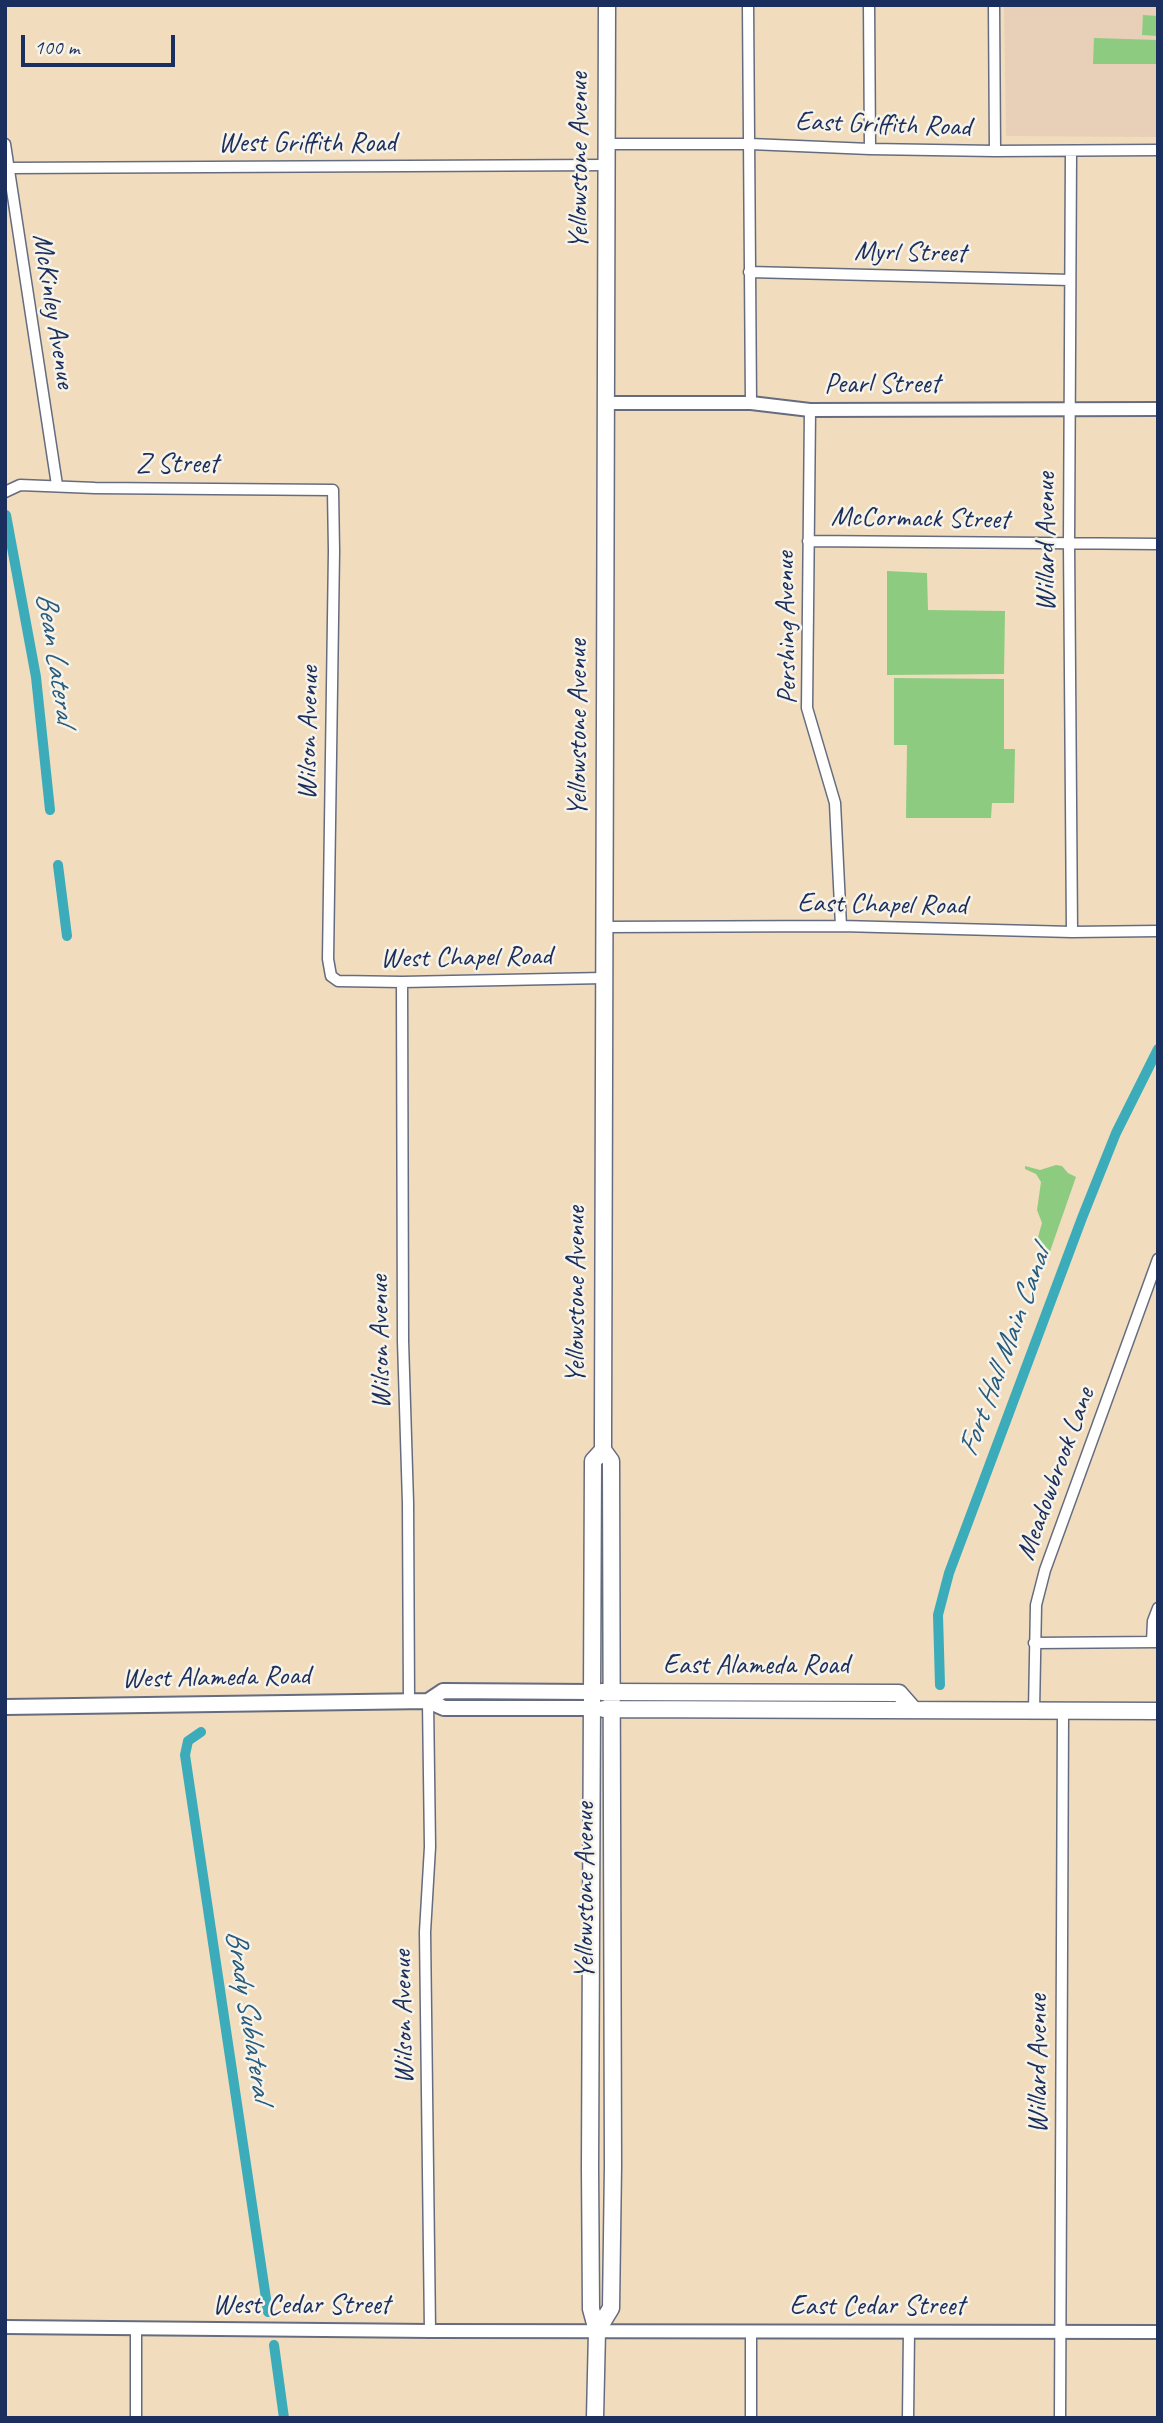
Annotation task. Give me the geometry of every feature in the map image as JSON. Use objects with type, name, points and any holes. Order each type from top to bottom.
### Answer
[{"type":"main road","name":"Yellowstone Avenue","points":[[597,2331],[611,2308],[611,1461],[603,1450],[607,5]]},
{"type":"main road","name":"Yellowstone Avenue","points":[[596,2418],[597,2331],[591,2309],[593,1461],[603,1450]]},
{"type":"main road","name":"West Alameda Road","points":[[428,1702],[443,1691],[592,1692]]},
{"type":"main road","name":"East Alameda Road","points":[[592,1692],[899,1693],[913,1709]]},
{"type":"main road","name":"West Alameda Road","points":[[5,1707],[428,1702],[444,1708],[612,1709]]},
{"type":"main road","name":"East Alameda Road","points":[[612,1709],[1158,1711]]},
{"type":"street","points":[[748,5],[751,403]]},
{"type":"street","points":[[870,5],[870,149]]},
{"type":"street","points":[[994,5],[995,151]]},
{"type":"street","name":"McKinley Avenue","points":[[5,144],[57,485]]},
{"type":"street","name":"East Griffith Road","points":[[607,144],[750,144],[1071,152],[1158,150]]},
{"type":"street","name":"Willard Avenue","points":[[1071,152],[1069,543],[1072,932]]},
{"type":"street","name":"West Griffith Road","points":[[9,168],[606,165]]},
{"type":"street","name":"Myrl Street","points":[[749,272],[1070,280]]},
{"type":"street","name":"Pearl Street","points":[[607,403],[751,403],[810,410],[1158,409]]},
{"type":"street","name":"Pershing Avenue","points":[[810,410],[807,708],[835,803],[841,926]]},
{"type":"street","name":"Z Street","points":[[5,492],[20,485],[333,490]]},
{"type":"street","name":"Wilson Avenue","points":[[331,976],[328,958],[333,490]]},
{"type":"street","name":"McCormack Street","points":[[808,541],[1158,544]]},
{"type":"street","name":"East Chapel Road","points":[[605,927],[841,926],[1158,932]]},
{"type":"street","name":"West Chapel Road","points":[[331,976],[338,981],[347,982],[604,978]]},
{"type":"street","name":"Wilson Avenue","points":[[402,982],[402,1328],[408,1503],[409,1702]]},
{"type":"street","name":"Meadowbrook Lane","points":[[1034,1710],[1036,1605],[1045,1570],[1158,1259]]},
{"type":"street","points":[[1034,1643],[1155,1642],[1153,1621],[1158,1608]]},
{"type":"street","name":"Wilson Avenue","points":[[428,1702],[430,1847],[425,1932],[430,2331]]},
{"type":"street","name":"Willard Avenue","points":[[1060,2418],[1063,1711]]},
{"type":"street","name":"West Cedar Street","points":[[5,2327],[597,2331]]},
{"type":"street","points":[[136,2329],[136,2418]]},
{"type":"street","name":"East Cedar Street","points":[[597,2331],[1158,2332]]},
{"type":"street","points":[[908,2418],[909,2331]]},
{"type":"street","points":[[751,2332],[751,2418]]},
{"type":"shaded area","points":[[1004,5],[1158,5],[1158,137],[1006,136]]},
{"type":"green space","points":[[1143,15],[1158,16],[1158,36],[1142,35]]},
{"type":"green space","points":[[1094,38],[1158,40],[1158,64],[1093,64]]},
{"type":"green space","points":[[887,571],[927,573],[928,610],[1005,611],[1004,674],[887,675]]},
{"type":"green space","points":[[894,678],[1004,679],[1004,749],[1015,749],[1014,803],[992,803],[991,818],[906,818],[907,745],[894,745]]},
{"type":"green space","points":[[1025,1166],[1040,1170],[1062,1166],[1076,1177],[1047,1260],[1041,1257],[1038,1237],[1042,1223],[1037,1210],[1041,1182],[1036,1174],[1025,1169]]},
{"type":"waterway","name":"Bean Lateral","points":[[6,515],[36,677],[50,810]]},
{"type":"waterway","name":"Bean Lateral","points":[[58,865],[67,936]]},
{"type":"waterway","name":"Fort Hall Main Canal","points":[[940,1685],[938,1615],[949,1573],[1082,1218],[1116,1133],[1158,1049]]},
{"type":"waterway","name":"Brady Sublateral","points":[[201,1732],[188,1741],[185,1755],[268,2312]]},
{"type":"waterway","name":"Brady Sublateral","points":[[274,2345],[284,2418]]}]
